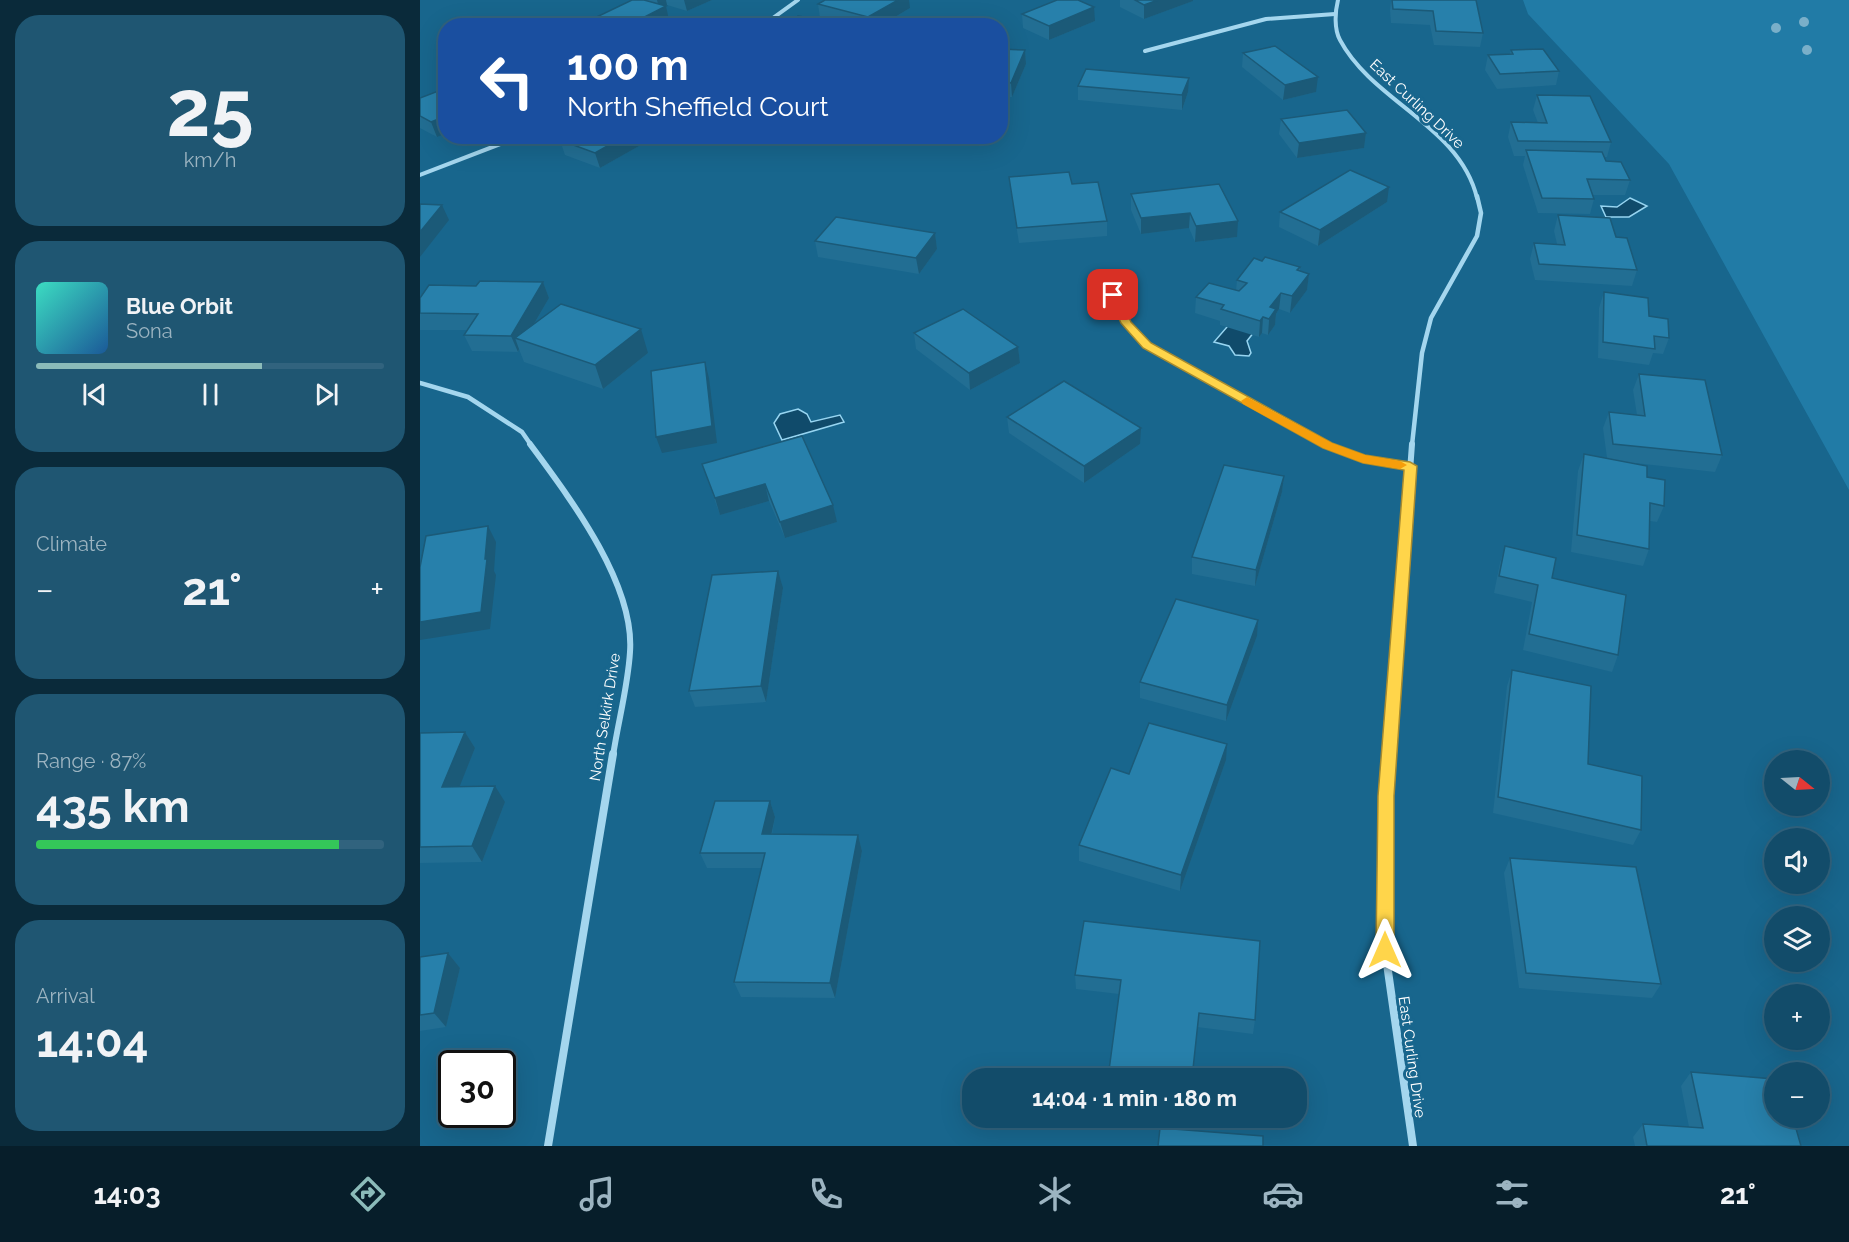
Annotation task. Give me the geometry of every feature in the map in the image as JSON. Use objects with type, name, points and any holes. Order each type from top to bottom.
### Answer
[{"type":"street","points":[[773,18],[798,0]]},
{"type":"street","name":"East Curling Drive","points":[[1338,0],[1335,14],[1339,39],[1364,73],[1446,144],[1474,184],[1481,213],[1477,236],[1431,318],[1422,353],[1410,466],[1386,796],[1385,950],[1413,1146]]},
{"type":"street","points":[[1145,51],[1266,19],[1335,14]]},
{"type":"street","points":[[420,175],[500,144]]},
{"type":"street","points":[[1113,295],[1126,323],[1147,345],[1328,445],[1363,459],[1410,466]]},
{"type":"street","name":"North Selkirk Drive","points":[[420,383],[468,397],[522,432],[572,501],[616,580],[629,632],[630,651],[548,1146]]},
{"type":"shaded area","points":[[1523,0],[1849,0],[1849,490],[1669,164],[1528,14]]},
{"type":"shaded area","points":[[1630,198],[1647,206],[1629,217],[1606,217],[1601,206],[1617,207]]},
{"type":"shaded area","points":[[1233,320],[1258,327],[1247,341],[1251,353],[1249,356],[1235,355],[1229,346],[1214,342]]},
{"type":"shaded area","points":[[798,409],[807,414],[811,422],[840,415],[844,422],[782,440],[774,423],[780,414]]},
{"type":"building","points":[[632,0],[644,0],[666,6],[643,18],[595,18]]},
{"type":"building","points":[[825,0],[898,0],[868,17],[818,4]]},
{"type":"building","points":[[1057,0],[1078,0],[1094,7],[1049,26],[1022,14]]},
{"type":"building","points":[[1135,0],[1158,0],[1144,5]]},
{"type":"building","points":[[1392,0],[1476,0],[1483,33],[1436,31],[1433,11],[1393,9]]},
{"type":"building","points":[[1275,46],[1318,77],[1285,85],[1243,53]]},
{"type":"building","points":[[1008,49],[1025,50],[1011,83],[1008,83]]},
{"type":"building","points":[[1543,49],[1559,71],[1500,74],[1488,55],[1513,54],[1511,50]]},
{"type":"building","points":[[1086,69],[1189,78],[1182,95],[1078,86]]},
{"type":"building","points":[[438,91],[438,119],[431,122],[420,116],[420,98]]},
{"type":"building","points":[[1537,95],[1590,96],[1611,142],[1518,141],[1511,122],[1547,123]]},
{"type":"building","points":[[1347,110],[1366,133],[1299,143],[1281,119]]},
{"type":"building","points":[[571,144],[611,144],[595,153]]},
{"type":"building","points":[[1526,150],[1602,152],[1606,161],[1621,162],[1630,180],[1587,179],[1594,199],[1542,198]]},
{"type":"building","points":[[1350,170],[1389,187],[1320,230],[1280,212]]},
{"type":"building","points":[[1069,172],[1072,184],[1098,182],[1107,221],[1017,228],[1009,177]]},
{"type":"building","points":[[1219,184],[1238,221],[1196,226],[1190,213],[1141,218],[1131,194]]},
{"type":"building","points":[[420,204],[442,205],[420,232]]},
{"type":"building","points":[[1558,215],[1610,218],[1616,237],[1627,238],[1637,270],[1539,264],[1534,243],[1565,245]]},
{"type":"building","points":[[836,217],[935,233],[916,258],[815,241]]},
{"type":"building","points":[[1265,257],[1300,267],[1297,270],[1309,274],[1292,296],[1281,293],[1270,307],[1276,309],[1269,319],[1263,317],[1260,321],[1221,309],[1224,305],[1196,297],[1209,283],[1239,291],[1247,283],[1237,280],[1254,258],[1262,261]]},
{"type":"building","points":[[480,281],[543,282],[511,336],[464,335],[478,314],[420,313],[420,298],[429,285],[476,286]]},
{"type":"building","points":[[1604,292],[1648,298],[1649,316],[1668,319],[1669,338],[1654,336],[1655,349],[1603,342]]},
{"type":"building","points":[[561,304],[641,329],[595,365],[515,338]]},
{"type":"building","points":[[963,309],[1018,347],[969,373],[914,333]]},
{"type":"building","points":[[705,362],[712,426],[656,437],[651,371]]},
{"type":"building","points":[[1639,374],[1705,380],[1722,455],[1613,444],[1609,412],[1645,416]]},
{"type":"building","points":[[1064,381],[1141,428],[1084,466],[1007,417]]},
{"type":"building","points":[[802,436],[833,505],[780,522],[765,484],[715,498],[702,464]]},
{"type":"building","points":[[1584,454],[1647,466],[1647,477],[1665,480],[1664,506],[1650,503],[1649,549],[1577,535]]},
{"type":"building","points":[[1224,465],[1284,476],[1256,570],[1192,557]]},
{"type":"building","points":[[488,526],[481,612],[420,622],[420,567],[426,536]]},
{"type":"building","points":[[1505,546],[1556,558],[1552,578],[1626,595],[1618,655],[1529,634],[1538,585],[1499,576]]},
{"type":"building","points":[[778,571],[761,686],[689,691],[712,575]]},
{"type":"building","points":[[1176,599],[1258,620],[1227,705],[1140,682]]},
{"type":"building","points":[[1512,670],[1591,686],[1588,764],[1642,776],[1641,830],[1498,797]]},
{"type":"building","points":[[1149,723],[1227,744],[1181,875],[1079,845],[1111,768],[1129,774]]},
{"type":"building","points":[[465,732],[442,787],[495,786],[472,846],[420,847],[420,733]]},
{"type":"building","points":[[715,801],[770,801],[762,834],[858,835],[830,983],[734,982],[765,853],[700,853]]},
{"type":"building","points":[[1510,858],[1636,867],[1661,984],[1526,973]]},
{"type":"building","points":[[1084,921],[1260,941],[1255,1020],[1199,1013],[1193,1068],[1109,1068],[1121,980],[1075,975]]},
{"type":"building","points":[[448,953],[434,1013],[420,1015],[420,957]]},
{"type":"building","points":[[1691,1072],[1764,1078],[1764,1128],[1796,1128],[1801,1146],[1647,1146],[1643,1124],[1703,1128]]},
{"type":"building","points":[[1160,1128],[1263,1136],[1263,1146],[1158,1146]]},
{"type":"slow traffic","points":[[1247,401],[1328,445],[1363,459],[1400,465]]},
{"type":"route","points":[[1113,295],[1126,323],[1147,345],[1328,445],[1363,459],[1410,466],[1386,796],[1385,950]]}]
